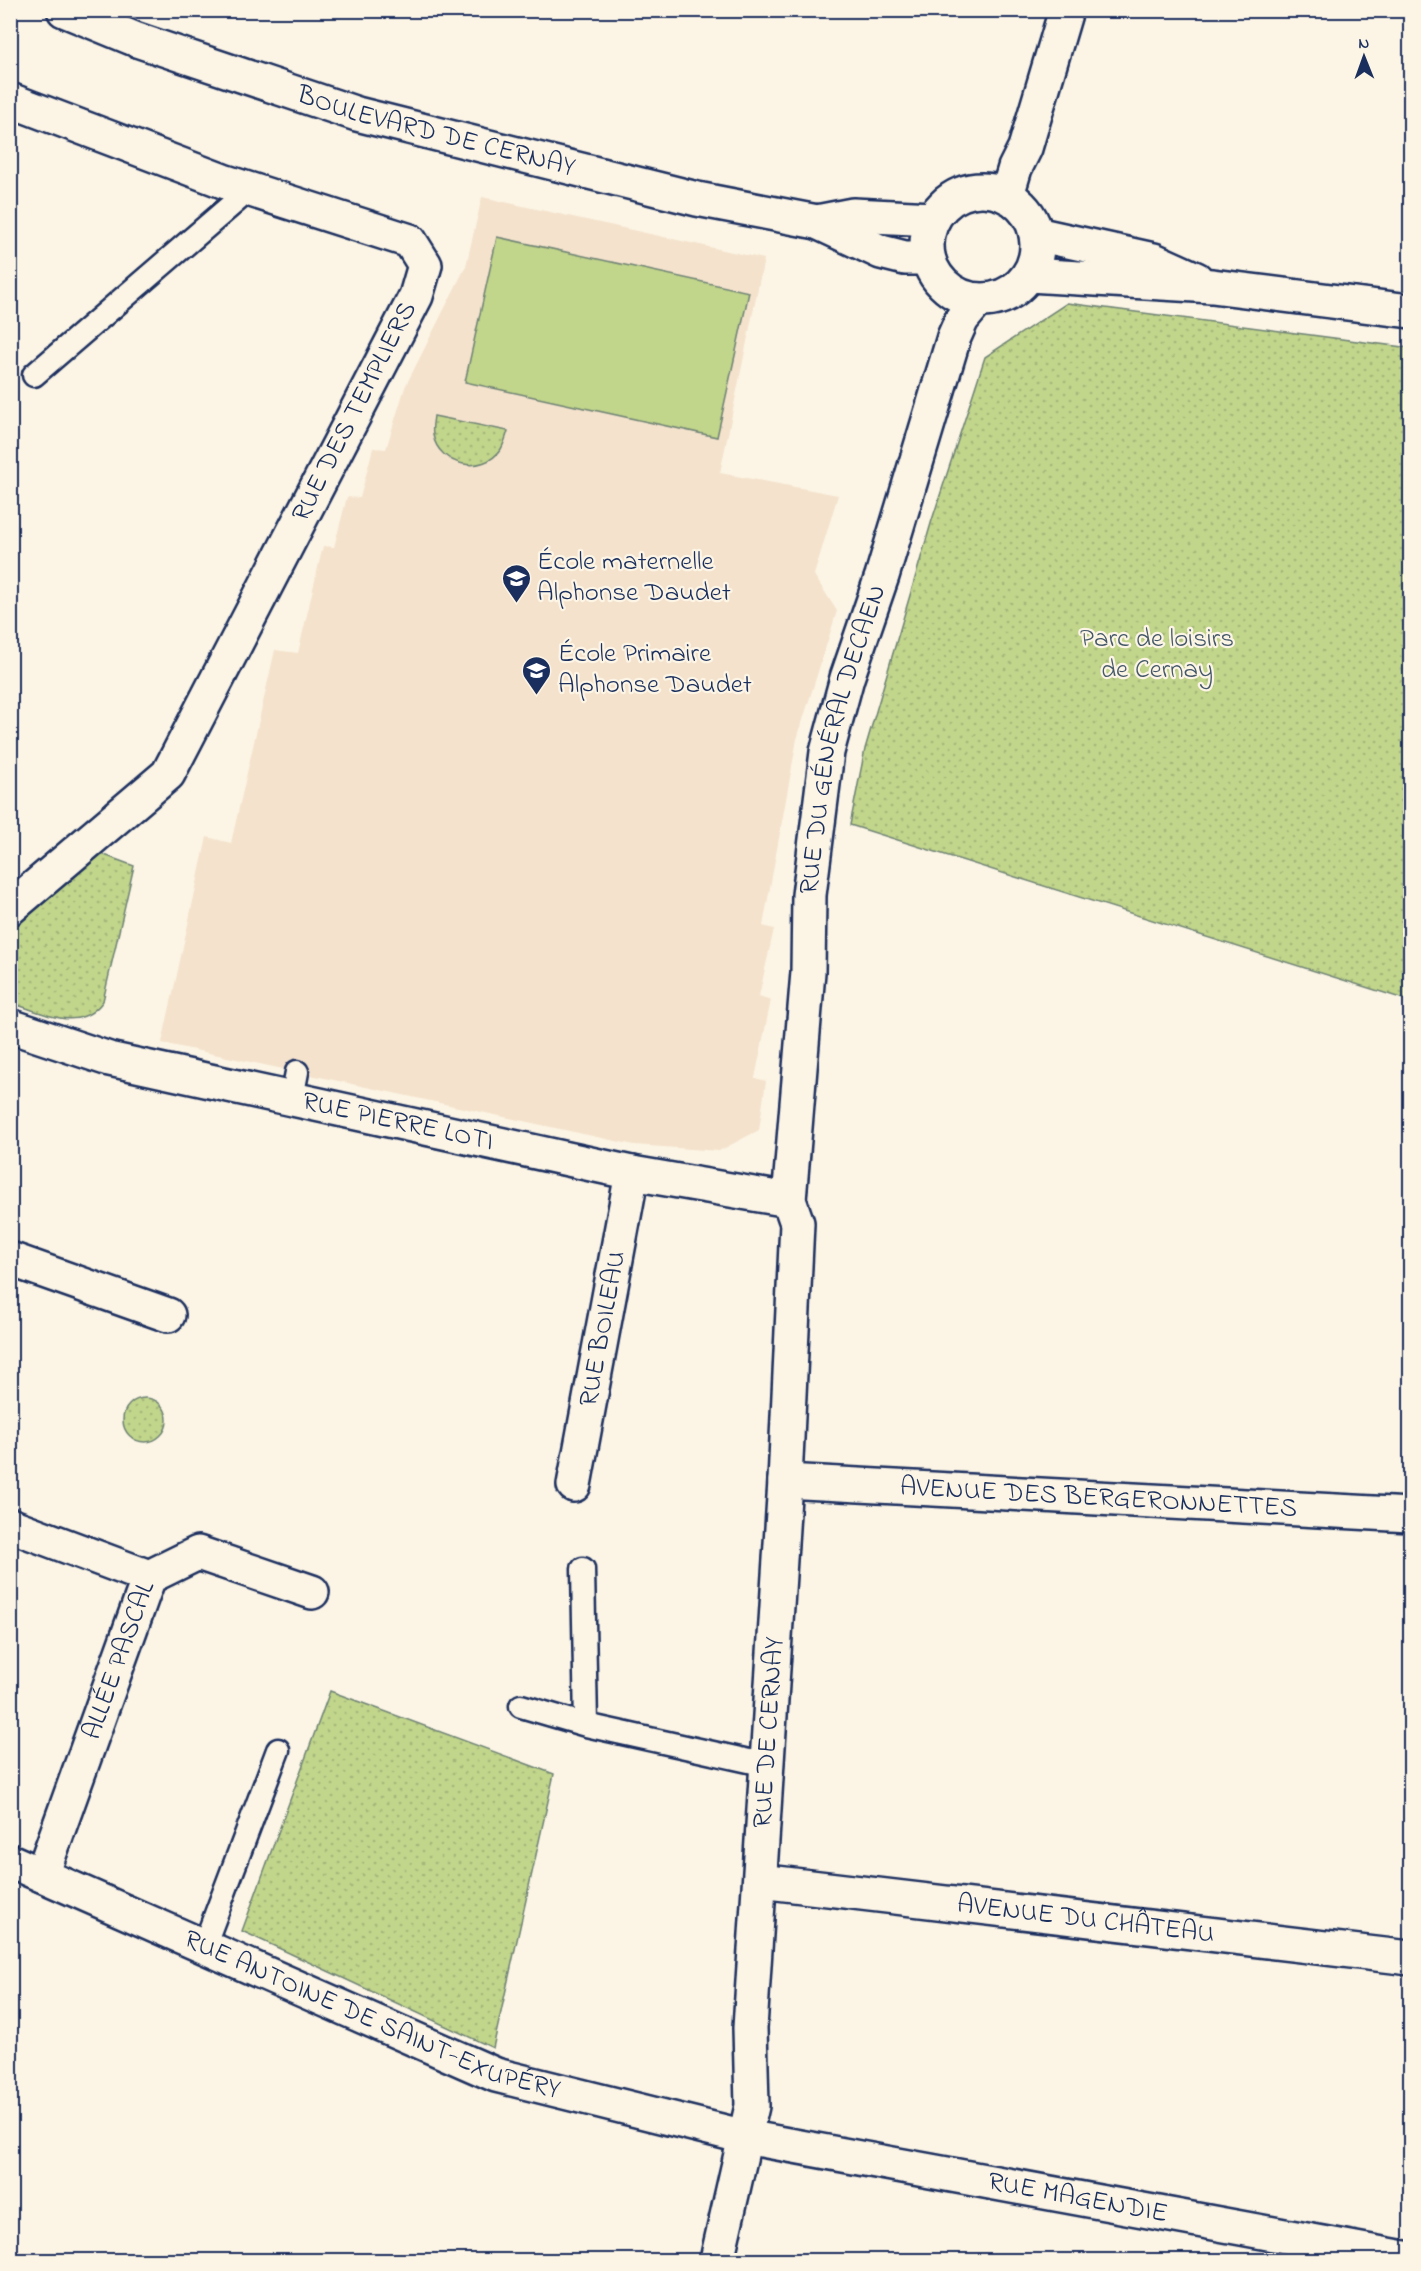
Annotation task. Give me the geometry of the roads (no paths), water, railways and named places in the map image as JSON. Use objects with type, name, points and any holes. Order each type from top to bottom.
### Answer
[{"type":"street","name":"BOULEVARD DE CERNAY","points":[[64,10],[137,40],[357,114],[697,200],[817,222],[881,252],[905,258],[928,258]]},
{"type":"street","points":[[1007,195],[1015,168],[1025,148],[1066,10]]},
{"type":"street","name":"RUE DES TEMPLIERS","points":[[10,100],[249,190],[410,241],[424,264],[416,296],[168,774],[10,908]]},
{"type":"street","points":[[982,190],[1007,195],[1026,212],[1036,234],[1038,248],[1029,275],[1006,295],[978,300],[953,292],[941,283],[928,258],[926,244],[933,219],[940,208],[968,191],[982,190]]},
{"type":"street","name":"BOULEVARD DE CERNAY","points":[[817,222],[853,215],[933,219]]},
{"type":"street","points":[[1036,234],[1154,260],[1212,286]]},
{"type":"street","points":[[1029,275],[1212,286],[1410,311]]},
{"type":"street","name":"RUE DU GÉNÉRAL DECAEN","points":[[789,1200],[808,972],[809,895],[827,752],[847,678],[882,576],[954,337],[962,319],[978,300]]},
{"type":"street","name":"RUE PIERRE LOTI","points":[[10,1026],[109,1059],[294,1085],[632,1173],[789,1200]]},
{"type":"street","name":"RUE BOILEAU","points":[[574,1485],[632,1173]]},
{"type":"street","name":"RUE DE CERNAY","points":[[717,2260],[752,2106],[750,2028],[786,1481],[797,1222],[789,1200]]},
{"type":"street","points":[[10,1259],[168,1315]]},
{"type":"street","name":"AVENUE DES BERGERONNETTES","points":[[786,1481],[1410,1515]]},
{"type":"street","points":[[10,1525],[149,1577]]},
{"type":"street","name":"ALLÉE PASCAL","points":[[42,1875],[149,1577],[198,1553],[312,1592]]},
{"type":"street","name":"RUE ANTOINE DE SAINT-EXUPÉRY","points":[[10,1861],[496,2075],[745,2137]]},
{"type":"street","name":"AVENUE DU CHÂTEAU","points":[[760,1881],[1410,1958]]},
{"type":"street","name":"RUE MAGENDIE","points":[[745,2137],[1316,2252],[1410,2259]]},
{"type":"lane","points":[[33,375],[249,190]]},
{"type":"lane","points":[[583,1569],[586,1725]]},
{"type":"lane","points":[[521,1706],[586,1725],[767,1765]]},
{"type":"lane","points":[[204,1946],[278,1750]]},
{"type":"place","name":"École maternelle Alphonse Daudet","points":[[516,604]]},
{"type":"place","name":"École Primaire Alphonse Daudet","points":[[537,696]]},
{"type":"park label","name":"Parc de loisirs de Cernay","points":[[1157,654]]}]
